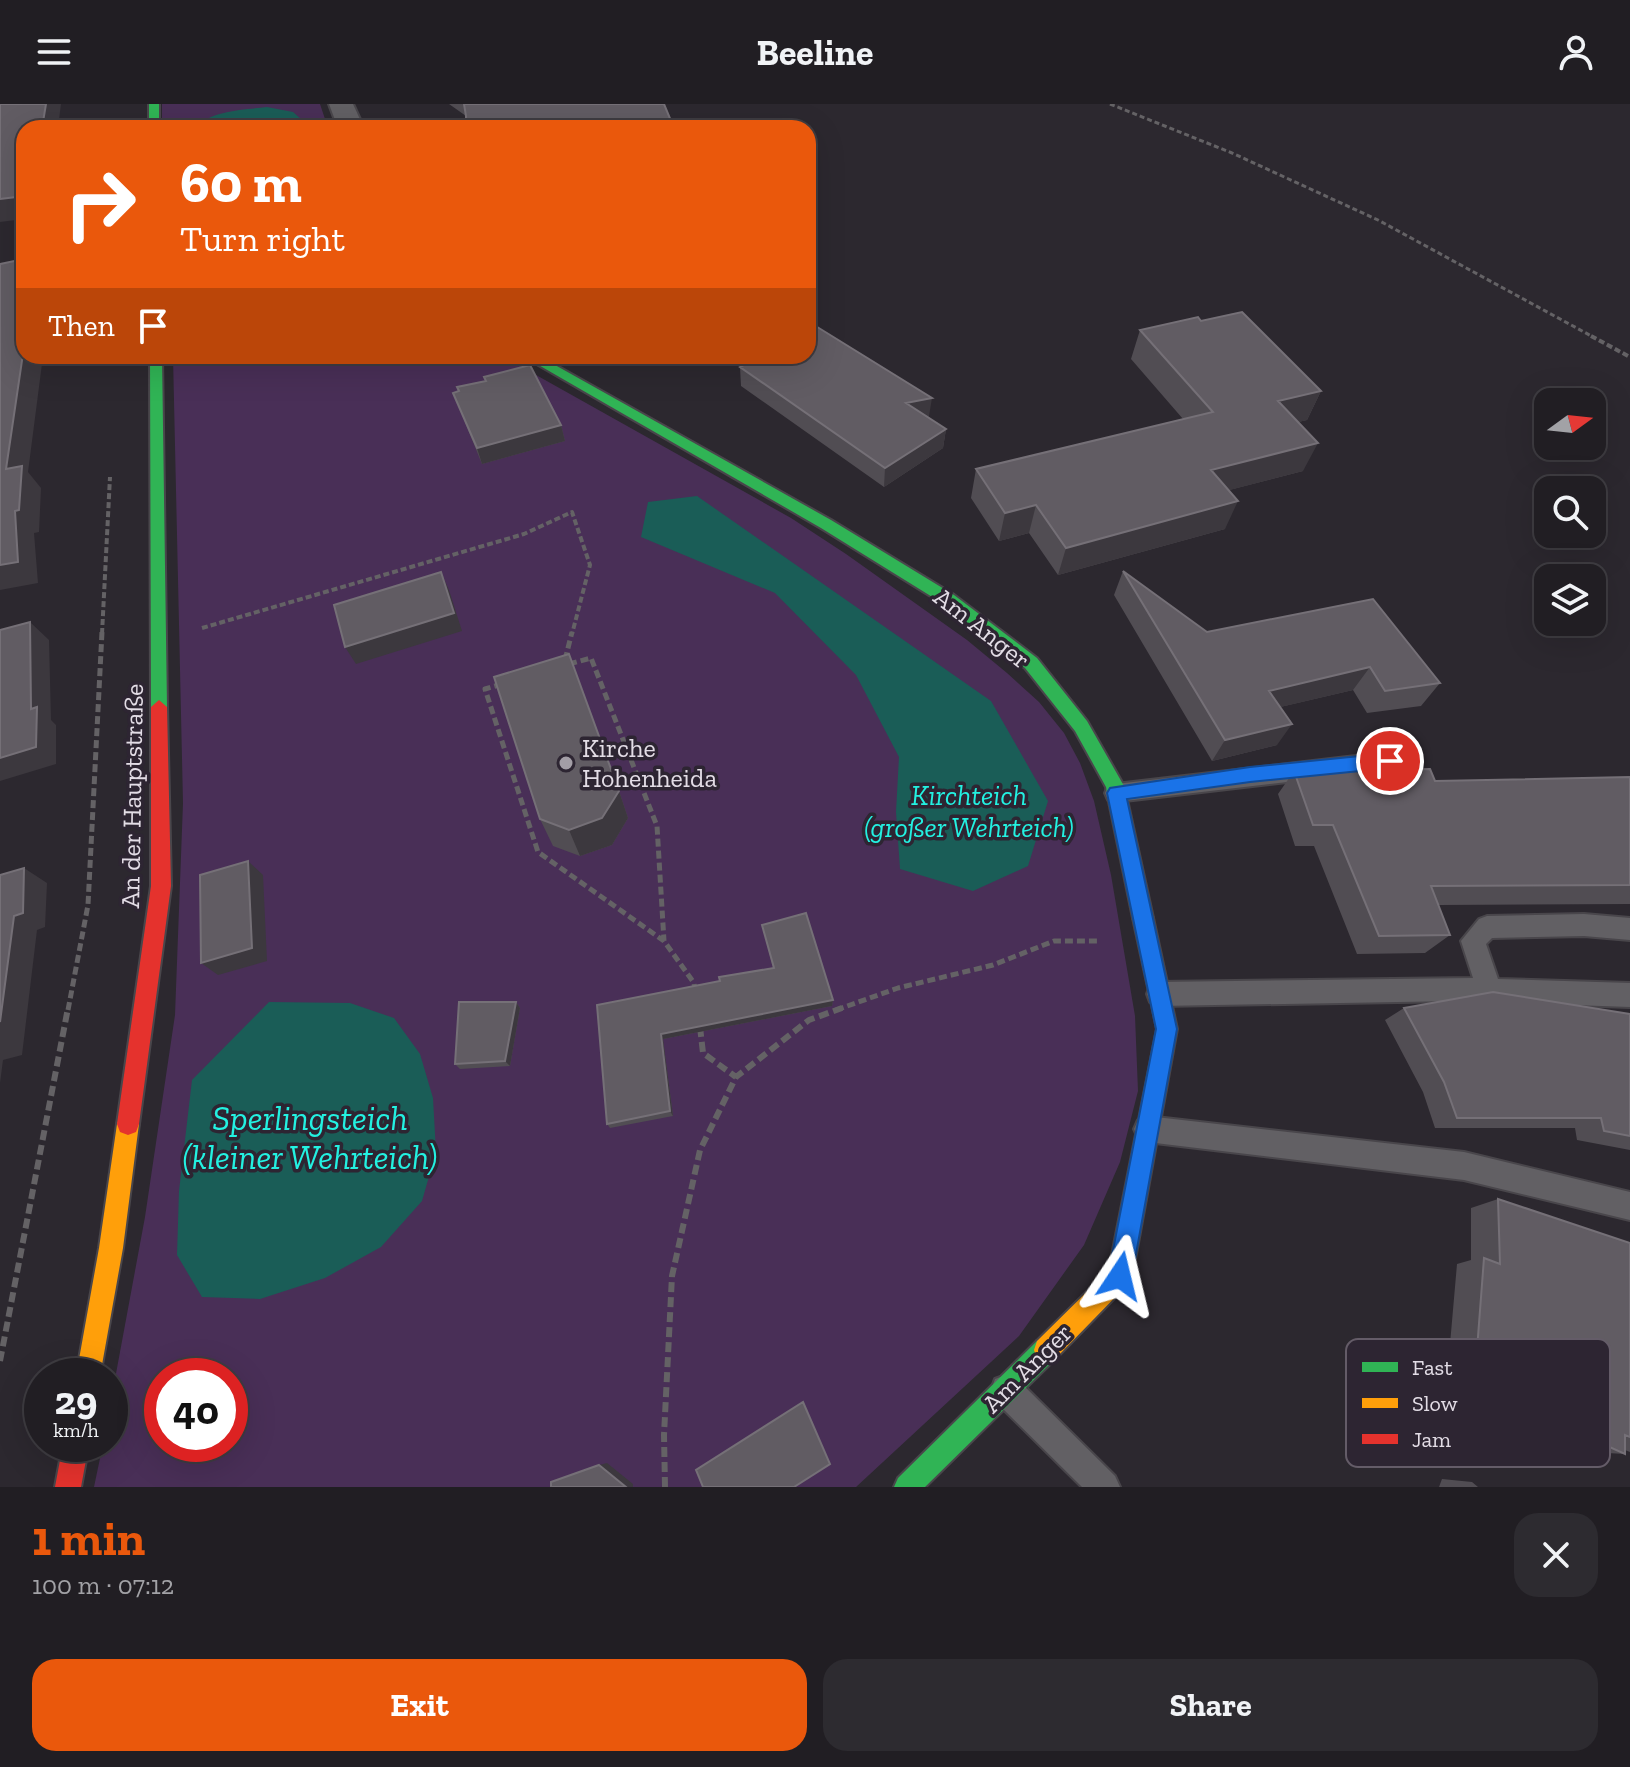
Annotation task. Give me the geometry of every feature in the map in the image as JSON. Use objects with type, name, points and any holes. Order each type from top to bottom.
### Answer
[{"type":"street","name":"An der Hauptstraße","points":[[91,1358],[111,1248],[161,886],[156,364]]},
{"type":"street","name":"Am Anger","points":[[543,364],[826,524],[948,599],[1031,663],[1081,726],[1115,786],[1167,1029],[1120,1276],[907,1487]]},
{"type":"street","points":[[68,1487],[73,1462]]},
{"type":"lane","points":[[1116,793],[1390,761]]},
{"type":"lane","points":[[1489,990],[1473,941],[1487,927],[1584,925],[1630,929]]},
{"type":"lane","points":[[1159,994],[1489,990],[1630,995]]},
{"type":"lane","points":[[1147,1129],[1464,1166],[1630,1206]]},
{"type":"lane","points":[[1005,1390],[1104,1487]]},
{"type":"path","points":[[1110,104],[1232,153],[1378,220],[1630,357]]},
{"type":"path","points":[[0,1361],[88,905],[111,467]]},
{"type":"path","points":[[159,640],[524,534],[572,512],[590,565],[563,666],[591,658],[657,826],[664,941]]},
{"type":"path","points":[[511,681],[485,689],[538,852],[664,941],[694,983],[696,997]]},
{"type":"path","points":[[665,1487],[664,1435],[672,1276],[700,1150],[736,1077],[809,1020],[898,988],[993,965],[1054,941],[1148,939]]},
{"type":"path","points":[[700,1025],[703,1053],[736,1077]]},
{"type":"shaded area","points":[[162,104],[320,104],[325,120],[162,120]]},
{"type":"shaded area","points":[[173,364],[516,364],[791,518],[846,554],[967,640],[1007,673],[1039,702],[1064,733],[1080,763],[1094,801],[1111,875],[1135,1016],[1138,1091],[1120,1162],[1084,1245],[1019,1336],[856,1487],[94,1487],[99,1462],[128,1462],[128,1358],[119,1358],[145,1217],[175,1015],[183,803]]},
{"type":"water","points":[[267,107],[293,112],[302,120],[206,120],[238,110]]},
{"type":"water","name":"Kirchteich (großer Wehrteich)","points":[[697,496],[991,701],[1048,801],[1028,866],[973,891],[900,869],[896,812],[899,757],[856,675],[775,593],[641,537],[648,502]]},
{"type":"water","name":"Sperlingsteich (kleiner Wehrteich)","points":[[269,1002],[350,1003],[394,1018],[420,1054],[433,1098],[436,1152],[422,1201],[381,1247],[325,1278],[260,1299],[202,1297],[177,1255],[179,1191],[192,1080]]},
{"type":"building","points":[[0,104],[46,104],[43,120],[16,120],[16,197],[0,199]]},
{"type":"building","points":[[464,104],[664,104],[671,120],[466,120]]},
{"type":"building","points":[[16,261],[16,364],[21,364],[6,469],[22,466],[19,510],[15,511],[18,562],[0,565],[0,264]]},
{"type":"building","points":[[1242,312],[1321,391],[1278,401],[1318,443],[1211,470],[1238,501],[1066,548],[1036,505],[1005,513],[976,469],[1213,412],[1140,330],[1198,317],[1201,321]]},
{"type":"building","points":[[816,326],[932,398],[906,403],[946,429],[885,468],[740,367],[745,364],[816,364]]},
{"type":"building","points":[[530,365],[561,425],[477,448],[453,393],[459,391],[457,387],[486,381],[484,377]]},
{"type":"building","points":[[1123,571],[1207,632],[1373,599],[1440,683],[1385,691],[1370,667],[1269,691],[1292,724],[1225,740]]},
{"type":"building","points":[[441,572],[454,613],[345,647],[334,605]]},
{"type":"building","points":[[30,622],[31,709],[37,707],[36,747],[0,758],[0,630]]},
{"type":"building","name":"Kirche Hohenheida","points":[[569,654],[619,791],[602,818],[569,830],[540,819],[494,677]]},
{"type":"building","points":[[1430,769],[1435,781],[1630,777],[1630,885],[1431,886],[1450,935],[1379,936],[1333,825],[1313,825],[1294,771]]},
{"type":"building","points":[[248,861],[252,948],[201,963],[200,875]]},
{"type":"building","points":[[24,868],[23,913],[14,916],[0,1022],[0,875]]},
{"type":"building","points":[[806,913],[833,1000],[661,1034],[670,1111],[607,1124],[597,1005],[720,981],[719,977],[774,968],[762,925]]},
{"type":"building","points":[[1493,992],[1630,1014],[1630,1136],[1604,1131],[1601,1118],[1457,1118],[1444,1082],[1404,1008]]},
{"type":"building","points":[[459,1002],[516,1002],[505,1061],[455,1064]]},
{"type":"building","points":[[1498,1199],[1630,1243],[1630,1437],[1625,1435],[1625,1454],[1610,1447],[1610,1339],[1478,1339],[1484,1258],[1500,1264]]},
{"type":"building","points":[[803,1402],[830,1464],[794,1487],[703,1487],[696,1470]]},
{"type":"building","points":[[599,1465],[626,1487],[551,1487],[551,1482]]},
{"type":"traffic: fast","points":[[154,104],[154,120]]},
{"type":"traffic: fast","points":[[156,364],[159,707]]},
{"type":"traffic: fast","points":[[543,364],[826,524],[948,599],[1031,663],[1081,726],[1115,786],[1143,918]]},
{"type":"traffic: fast","points":[[907,1487],[1046,1350]]},
{"type":"traffic: slow","points":[[1046,1350],[1120,1276],[1167,1029],[1143,918]]},
{"type":"traffic: slow","points":[[91,1358],[111,1248],[128,1124]]},
{"type":"traffic: jam","points":[[128,1124],[161,886],[159,707]]},
{"type":"traffic: jam","points":[[68,1487],[73,1462]]},
{"type":"place","name":"Kirche Hohenheida","points":[[566,763]]},
{"type":"route","points":[[1120,1276],[1167,1029],[1116,793],[1390,761]]}]
